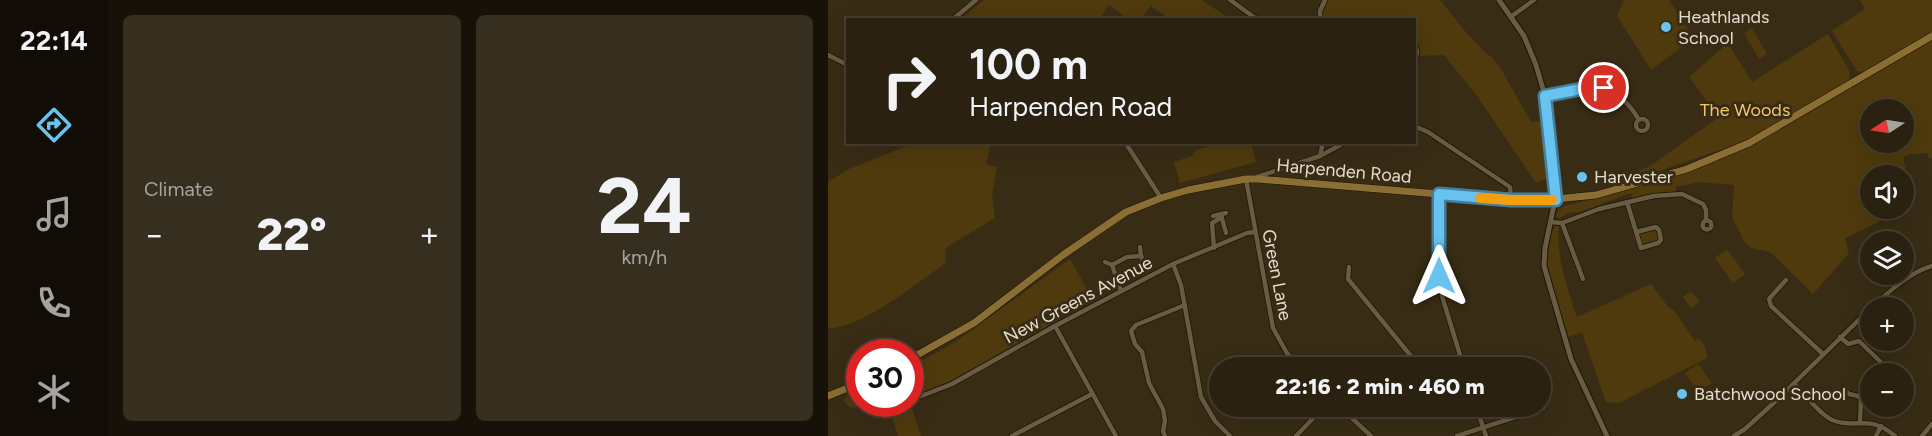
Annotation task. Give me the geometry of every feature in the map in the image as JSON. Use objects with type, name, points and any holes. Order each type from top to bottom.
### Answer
[{"type":"main road","name":"Harpenden Road","points":[[924,351],[974,323],[1064,255],[1126,212],[1161,198],[1246,179],[1297,181],[1511,200],[1556,200],[1596,195],[1676,172],[1749,143],[1932,36]]},
{"type":"main road","points":[[828,396],[846,389]]},
{"type":"street","points":[[954,18],[976,0]]},
{"type":"street","points":[[1230,0],[1255,18]]},
{"type":"street","points":[[1320,18],[1320,11],[1325,0]]},
{"type":"street","points":[[1499,0],[1524,36],[1545,96],[1556,200],[1545,248],[1545,272],[1571,359],[1607,436]]},
{"type":"street","points":[[1512,16],[1534,0]]},
{"type":"street","points":[[828,55],[846,64]]},
{"type":"street","points":[[1545,96],[1591,87],[1604,88],[1617,94],[1628,103],[1638,120]]},
{"type":"street","points":[[1416,127],[1428,132],[1510,187],[1511,200]]},
{"type":"street","points":[[1126,144],[1161,198]]},
{"type":"street","points":[[1320,156],[1323,144]]},
{"type":"street","points":[[1257,177],[1320,156],[1342,144]]},
{"type":"street","name":"Green Lane","points":[[1246,179],[1273,328],[1290,357]]},
{"type":"street","points":[[1348,267],[1348,279],[1415,361],[1430,365],[1460,356],[1442,296],[1439,276],[1439,194]]},
{"type":"street","points":[[1551,222],[1563,223],[1627,201],[1682,194],[1703,204],[1706,210],[1706,220]]},
{"type":"street","points":[[1627,201],[1636,232],[1641,248],[1658,243],[1662,239],[1656,227],[1636,232]]},
{"type":"street","points":[[1213,216],[1223,215]]},
{"type":"street","points":[[1223,215],[1226,233]]},
{"type":"street","points":[[1214,248],[1212,223],[1223,215]]},
{"type":"street","points":[[1563,223],[1583,279]]},
{"type":"street","name":"New Greens Avenue","points":[[924,395],[952,384],[1055,326],[1173,264],[1247,233],[1255,232]]},
{"type":"street","points":[[1140,247],[1144,263]]},
{"type":"street","points":[[1113,265],[1127,257],[1141,256]]},
{"type":"street","points":[[1105,262],[1113,265]]},
{"type":"street","points":[[1173,264],[1181,285],[1202,397],[1215,421],[1230,436]]},
{"type":"street","points":[[1113,265],[1121,291]]},
{"type":"street","points":[[1885,297],[1920,270],[1932,266]]},
{"type":"street","points":[[1786,280],[1769,299],[1771,306],[1823,354]]},
{"type":"street","points":[[1165,436],[1162,430],[1165,421],[1163,409],[1149,383],[1142,352],[1135,344],[1131,331],[1136,325],[1185,305]]},
{"type":"street","points":[[1734,436],[1745,429],[1794,384],[1860,318]]},
{"type":"street","points":[[1055,326],[1116,436]]},
{"type":"street","points":[[1840,337],[1848,344],[1859,341],[1882,363]]},
{"type":"street","points":[[1794,384],[1829,419],[1881,426],[1895,436]]},
{"type":"street","points":[[1843,388],[1849,394],[1861,399],[1860,422]]},
{"type":"street","points":[[1012,436],[1092,393]]},
{"type":"street","points":[[1296,436],[1315,417]]},
{"type":"street","points":[[1351,417],[1371,436]]},
{"type":"street","points":[[1480,417],[1486,436]]},
{"type":"street","points":[[1457,436],[1515,417]]},
{"type":"street","points":[[1922,436],[1932,424]]},
{"type":"street","points":[[1876,436],[1881,426]]},
{"type":"street","points":[[1745,429],[1750,436]]},
{"type":"green space","points":[[984,0],[1202,0],[1229,18],[1169,18],[1151,6],[1142,18],[1127,18],[1109,5],[1101,18],[962,18]]},
{"type":"green space","points":[[1328,0],[1440,0],[1465,31],[1500,67],[1531,122],[1541,121],[1548,178],[1536,183],[1477,96],[1444,55],[1419,56],[1416,18],[1322,18]]},
{"type":"green space","name":"Heathlands School","points":[[1624,0],[1669,0],[1694,38],[1651,70],[1617,16]]},
{"type":"green space","points":[[1860,0],[1932,0],[1932,32],[1863,72],[1857,71],[1832,31],[1865,9]]},
{"type":"green space","points":[[1752,28],[1767,54],[1759,59],[1744,33]]},
{"type":"green space","name":"The Woods","points":[[1828,34],[1850,72],[1849,81],[1737,144],[1622,184],[1620,179],[1650,166],[1719,117],[1689,77],[1728,43],[1752,82]]},
{"type":"green space","points":[[1932,40],[1932,158],[1929,159],[1928,153],[1909,154],[1903,158],[1905,165],[1860,165],[1860,219],[1883,219],[1845,238],[1849,253],[1813,294],[1770,252],[1751,248],[1745,243],[1732,217],[1734,185],[1699,182],[1676,187],[1676,193],[1650,194],[1633,199],[1631,193],[1580,212],[1556,217],[1558,210],[1564,206],[1602,197],[1689,170],[1758,141]]},
{"type":"green space","points":[[912,144],[991,144],[986,164],[997,167],[992,194],[995,218],[947,247],[946,263],[888,303],[856,321],[841,327],[828,328],[828,182],[849,169]]},
{"type":"green space","points":[[1217,144],[1251,144],[1256,162],[1180,183],[1174,162],[1192,156],[1196,150]]},
{"type":"green space","points":[[1556,225],[1559,225],[1559,249],[1563,272],[1577,317],[1651,284],[1669,308],[1673,309],[1695,341],[1699,338],[1705,346],[1707,358],[1619,403],[1606,402],[1582,333],[1567,337],[1550,281],[1547,251]]},
{"type":"green space","points":[[1653,230],[1658,231],[1658,241],[1642,244],[1640,234]]},
{"type":"green space","points":[[1727,249],[1745,274],[1733,283],[1715,258]]},
{"type":"green space","points":[[1070,259],[1093,300],[950,381],[924,392],[924,360],[955,342]]},
{"type":"green space","points":[[1691,291],[1700,302],[1691,308],[1683,297]]},
{"type":"green space","points":[[1698,364],[1712,383],[1698,392],[1685,373]]},
{"type":"green space","points":[[892,417],[915,417],[921,436],[898,436]]},
{"type":"slow traffic","points":[[1480,198],[1552,200]]},
{"type":"place","name":"Heathlands School","points":[[1666,27]]},
{"type":"place","name":"Harvester","points":[[1582,177]]},
{"type":"place","name":"Batchwood School","points":[[1682,394]]},
{"type":"route","points":[[1439,276],[1439,194],[1511,200],[1556,200],[1545,96],[1591,87],[1604,88]]}]
